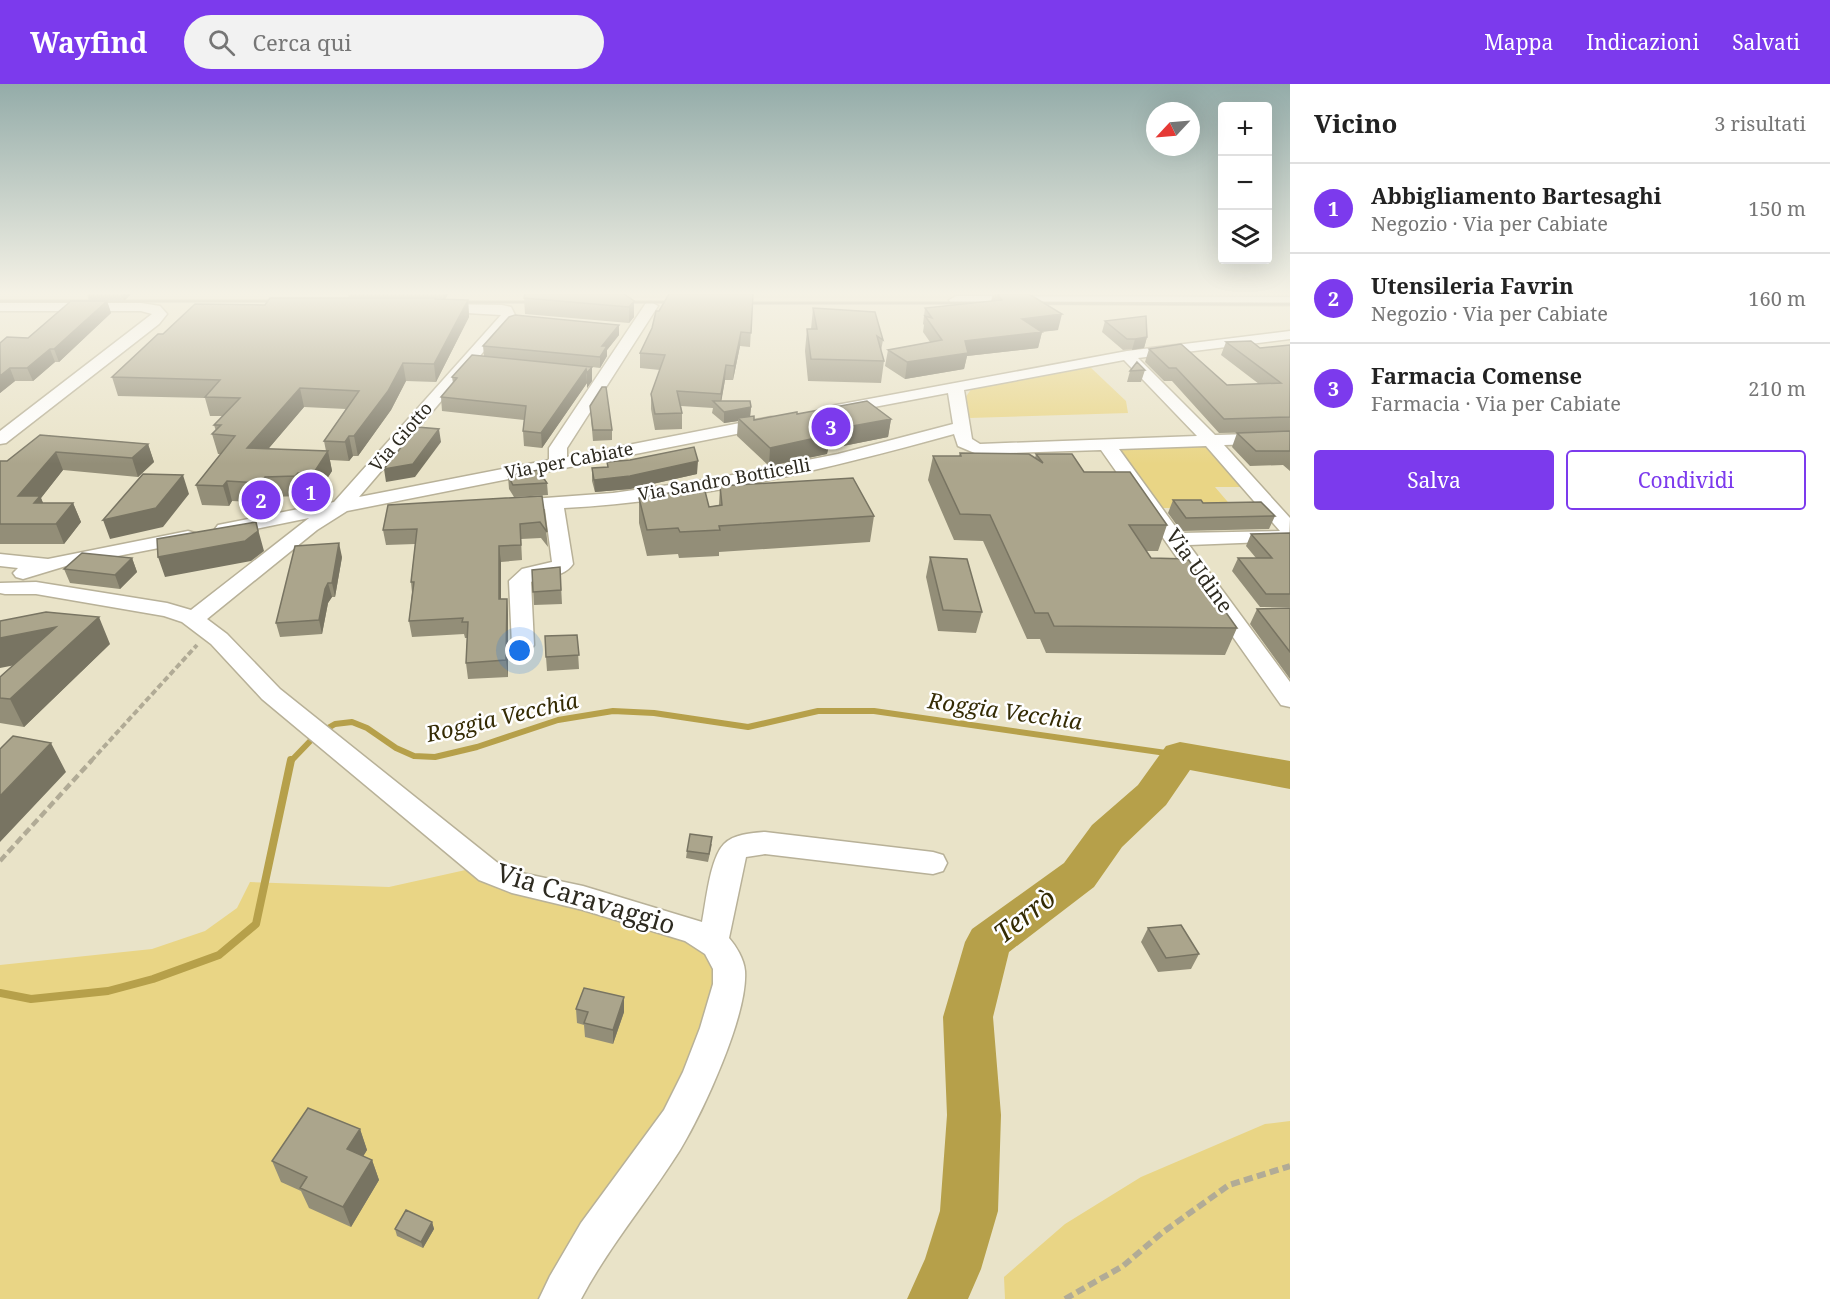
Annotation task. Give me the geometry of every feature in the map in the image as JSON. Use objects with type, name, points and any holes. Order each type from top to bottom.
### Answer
[{"type":"street","points":[[0,439],[116,351]]},
{"type":"street","name":"Via Giotto","points":[[201,625],[319,519],[340,507],[479,351]]},
{"type":"street","points":[[558,463],[558,448],[614,351]]},
{"type":"street","points":[[818,412],[1127,355],[1162,351]]},
{"type":"street","points":[[1127,355],[1211,441],[1290,530]]},
{"type":"street","points":[[468,361],[491,363]]},
{"type":"street","points":[[955,386],[965,444],[977,449],[1290,438]]},
{"type":"street","name":"Via per Cabiate","points":[[26,575],[62,561],[783,419]]},
{"type":"street","name":"Via Sandro Botticelli","points":[[495,506],[630,497],[740,479],[860,454],[961,427]]},
{"type":"street","name":"Via Udine","points":[[1106,444],[1290,699]]},
{"type":"street","points":[[523,645],[520,581],[528,573],[555,570],[563,564],[554,503]]},
{"type":"street","points":[[319,519],[419,509]]},
{"type":"street","points":[[1176,539],[1290,537]]},
{"type":"street","points":[[0,560],[14,561],[26,575]]},
{"type":"street","name":"Via Caravaggio","points":[[2,589],[26,575],[167,610],[201,625],[264,688],[497,876],[512,882],[583,898],[693,931],[713,942]]},
{"type":"street","points":[[559,1299],[599,1231],[669,1135],[697,1078],[714,1036],[729,977],[725,957],[713,942],[732,853],[744,846],[765,843],[933,863]]},
{"type":"path","points":[[0,861],[164,683],[201,625]]},
{"type":"path","points":[[1065,1299],[1123,1266],[1163,1232],[1229,1185],[1290,1166]]},
{"type":"shaded area","points":[[1088,365],[1126,401],[1128,413],[969,418],[965,398],[972,388]]},
{"type":"shaded area","points":[[1115,447],[1207,447],[1243,487],[1215,487],[1233,508],[1161,508]]},
{"type":"shaded area","points":[[470,869],[539,898],[696,942],[705,948],[715,973],[706,1018],[664,1119],[541,1299],[0,1299],[0,965],[152,949],[205,931],[237,908],[250,882],[389,887]]},
{"type":"shaded area","points":[[1290,1121],[1290,1299],[1005,1299],[1004,1277],[1065,1224],[1141,1177],[1265,1124]]},
{"type":"building","points":[[0,351],[48,351],[27,368],[10,368],[0,376]]},
{"type":"building","points":[[140,351],[441,351],[434,364],[403,363],[388,391],[354,436],[349,436],[345,442],[324,441],[359,391],[300,388],[247,448],[328,451],[313,474],[298,473],[295,476],[265,477],[261,483],[227,481],[223,486],[196,485],[235,436],[212,434],[221,425],[214,425],[240,398],[205,397],[220,380],[112,377]]},
{"type":"building","points":[[533,351],[604,351],[600,357]]},
{"type":"building","points":[[641,351],[737,351],[734,366],[726,365],[721,394],[677,391],[682,413],[655,414],[651,394],[665,355],[640,353]]},
{"type":"building","points":[[810,351],[881,351],[884,361],[811,359]]},
{"type":"building","points":[[889,351],[967,351],[968,353],[907,362]]},
{"type":"building","points":[[1151,351],[1189,351],[1227,385],[1281,383],[1238,351],[1290,351],[1290,417],[1224,419],[1176,368],[1169,368]]},
{"type":"building","points":[[472,355],[592,367],[587,373],[586,369],[541,433],[523,431],[526,406],[441,397],[457,378],[452,377]]},
{"type":"building","points":[[1137,362],[1145,370],[1130,371]]},
{"type":"building","points":[[602,387],[606,387],[612,430],[593,430],[590,406]]},
{"type":"building","points":[[713,401],[750,401],[751,407],[724,412]]},
{"type":"building","points":[[867,401],[891,419],[825,431],[829,435],[770,448],[738,418],[754,416],[754,420]]},
{"type":"building","points":[[417,427],[439,429],[413,464],[384,469]]},
{"type":"building","points":[[1290,431],[1290,451],[1256,451],[1237,433]]},
{"type":"building","points":[[40,435],[148,444],[132,458],[56,452],[18,496],[40,496],[34,503],[73,503],[56,524],[0,524],[0,461],[7,461]]},
{"type":"building","points":[[694,447],[698,461],[630,476],[594,480],[592,468],[608,467],[607,462],[630,460]]},
{"type":"building","points":[[960,453],[1029,454],[1043,463],[1036,454],[1072,454],[1084,472],[1130,472],[1167,525],[1129,525],[1151,558],[1188,559],[1237,628],[1054,626],[1048,613],[1035,613],[990,515],[960,514],[933,456],[961,456]]},
{"type":"building","points":[[538,470],[547,483],[513,485],[508,476]]},
{"type":"building","points":[[143,474],[183,475],[156,508],[103,520]]},
{"type":"building","points":[[853,478],[874,516],[719,526],[720,530],[680,532],[678,528],[647,530],[639,498],[704,487],[709,507],[722,505],[720,486]]},
{"type":"building","points":[[542,496],[547,532],[540,522],[520,524],[521,545],[499,546],[499,599],[507,599],[506,660],[466,663],[468,622],[462,622],[463,618],[409,621],[417,529],[383,530],[388,505]]},
{"type":"building","points":[[1173,500],[1201,500],[1203,503],[1261,502],[1275,516],[1186,518]]},
{"type":"building","points":[[256,522],[258,531],[245,541],[158,557],[157,539]]},
{"type":"building","points":[[1290,533],[1290,594],[1266,594],[1238,558],[1272,558],[1251,534]]},
{"type":"building","points":[[339,543],[332,583],[328,583],[325,589],[319,620],[276,623],[295,546]]},
{"type":"building","points":[[82,553],[132,558],[115,575],[64,569]]},
{"type":"building","points":[[930,557],[967,559],[982,612],[943,610]]},
{"type":"building","points":[[560,567],[561,590],[533,592],[532,570]]},
{"type":"building","points":[[1290,608],[1290,652],[1257,609]]},
{"type":"building","points":[[46,612],[99,617],[10,699],[0,698],[0,677],[56,627],[0,638],[0,621]]},
{"type":"building","points":[[577,635],[579,655],[546,657],[545,636]]},
{"type":"building","points":[[13,736],[51,743],[0,796],[0,749]]},
{"type":"building","points":[[690,834],[712,837],[709,854],[687,851]]},
{"type":"building","points":[[1181,925],[1199,954],[1166,958],[1148,928]]},
{"type":"building","points":[[584,988],[624,997],[613,1030],[584,1023],[588,1012],[576,1009]]},
{"type":"building","points":[[308,1108],[360,1129],[347,1149],[372,1160],[343,1207],[300,1188],[307,1177],[272,1161]]},
{"type":"building","points":[[406,1210],[432,1222],[421,1242],[395,1229]]},
{"type":"waterway","name":"Roggia Vecchia","points":[[291,761],[316,735],[335,724],[352,722],[367,728],[396,748],[414,756],[435,757],[477,747],[558,720],[613,711],[654,713],[748,727],[818,711],[874,711],[1180,755]]},
{"type":"waterway","name":"Terrò","points":[[937,1299],[951,1269],[969,1211],[974,1115],[968,1017],[988,942],[1079,875],[1107,836],[1152,795],[1180,755],[1290,775]]},
{"type":"waterway","name":"Roggia Vecchia","points":[[0,993],[31,999],[108,991],[153,979],[219,955],[256,924],[291,760]]},
{"type":"place","name":"Farmacia Comense","points":[[831,427]]},
{"type":"place","name":"Abbigliamento Bartesaghi","points":[[311,492]]},
{"type":"place","name":"Utensileria Favrin","points":[[261,500]]}]
